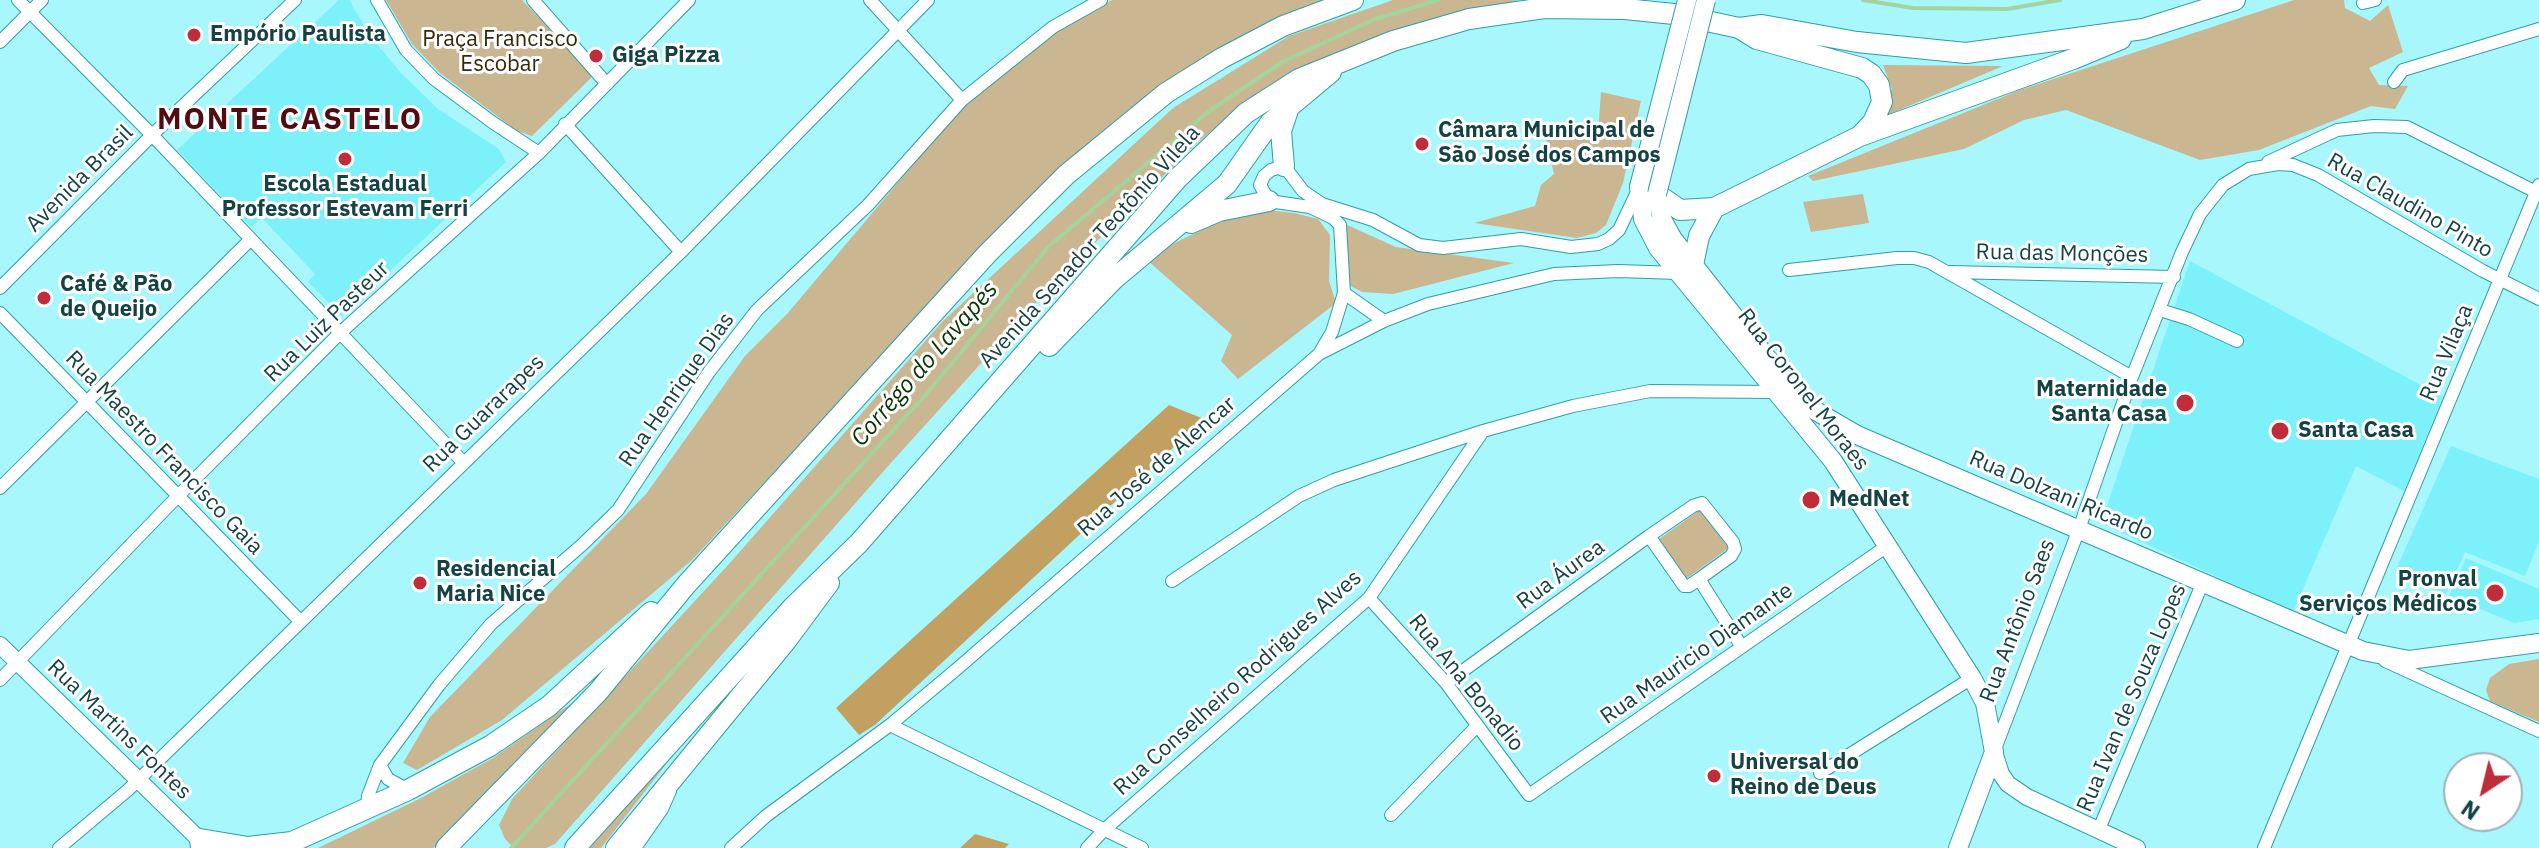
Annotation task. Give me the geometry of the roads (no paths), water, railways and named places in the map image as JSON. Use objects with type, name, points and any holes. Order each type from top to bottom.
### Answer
[{"type":"highway","points":[[446,848],[598,692],[686,585],[987,254],[1066,175],[1166,93],[1222,58],[1283,26],[1353,0]]},
{"type":"highway","name":"Avenida Senador Teotônio Vilela","points":[[575,848],[792,608],[859,543],[1178,178],[1246,113],[1299,79],[1393,41],[1469,19],[1544,8],[1625,9],[1674,14],[1739,28],[1762,25],[1857,42],[1966,53],[2143,29],[2235,0]]},
{"type":"highway","points":[[1739,28],[1757,39],[1862,68],[1871,74],[1879,85],[1882,102],[1873,122],[1860,136]]},
{"type":"highway","points":[[1648,191],[1680,210],[1714,208],[1860,136],[2073,59],[2143,29]]},
{"type":"highway","points":[[1003,379],[1036,359],[1114,279],[1227,184],[1270,123],[1348,57]]},
{"type":"highway","points":[[1284,166],[1281,131],[1289,107]]},
{"type":"highway","points":[[1162,236],[1219,211],[1269,201]]},
{"type":"highway","points":[[1686,269],[1714,208]]},
{"type":"highway","points":[[616,848],[786,641],[859,543]]},
{"type":"highway","points":[[203,845],[268,847],[308,836],[408,790],[490,746],[549,706],[643,619],[686,585]]},
{"type":"main road","points":[[1648,191],[1687,0]]},
{"type":"main road","points":[[1648,191],[1706,0]]},
{"type":"main road","name":"Rua Dolzani Ricardo","points":[[1648,191],[1686,269],[1794,392],[1814,410],[1857,435],[2355,648]]},
{"type":"main road","name":"Rua Coronel Moraes","points":[[1686,269],[1776,392],[1833,461],[1972,678],[1989,712],[1994,752]]},
{"type":"main road","points":[[1833,461],[1839,438],[1857,435]]},
{"type":"main road","points":[[2355,648],[2409,660],[2539,643]]},
{"type":"main road","name":"Rua Antônio Saes","points":[[1958,848],[1994,752]]},
{"type":"street","points":[[18,0],[152,135],[463,462]]},
{"type":"street","points":[[0,42],[42,0]]},
{"type":"street","name":"Avenida Brasil","points":[[0,288],[152,135],[295,0]]},
{"type":"street","points":[[377,0],[406,50],[434,79],[539,153]]},
{"type":"street","points":[[533,0],[607,84]]},
{"type":"street","name":"Rua Luiz Pasteur","points":[[0,680],[340,333],[539,153],[689,0]]},
{"type":"street","points":[[870,0],[962,100]]},
{"type":"street","name":"Rua Guararapes","points":[[59,848],[128,790],[681,252],[928,0]]},
{"type":"street","name":"Rua Henrique Dias","points":[[367,808],[368,796],[380,765],[446,676],[491,624],[618,510],[709,372],[757,310],[868,205],[962,100],[1053,27],[1101,0]]},
{"type":"street","points":[[2394,82],[2403,70],[2539,29]]},
{"type":"street","points":[[565,124],[681,252]]},
{"type":"street","points":[[2261,166],[2337,130],[2374,126],[2407,127],[2538,188]]},
{"type":"street","name":"Rua Claudino Pinto","points":[[2174,277],[2200,214],[2223,185],[2249,169],[2293,165],[2318,175],[2539,299]]},
{"type":"street","points":[[1319,354],[1332,332],[1344,293],[1340,225],[1333,218],[1310,207],[1269,201],[1260,185],[1271,170],[1284,166],[1296,184],[1322,204],[1373,220],[1429,248],[1521,239],[1571,247],[1598,244],[1615,235],[1648,191]]},
{"type":"street","name":"Rua Vilaça","points":[[2264,848],[2355,648],[2538,188]]},
{"type":"street","points":[[0,488],[251,239]]},
{"type":"street","points":[[1554,274],[1566,265],[1571,247]]},
{"type":"street","name":"Rua das Monções","points":[[1789,270],[1914,258],[1948,272],[2132,377]]},
{"type":"street","name":"Rua José de Alencar","points":[[731,848],[766,816],[890,725],[1319,354],[1384,321],[1428,304],[1554,274],[1686,269]]},
{"type":"street","name":"Rua das Monções","points":[[1948,272],[2174,277]]},
{"type":"street","name":"Rua Antônio Saes","points":[[1994,752],[2079,529],[2132,377],[2174,277]]},
{"type":"street","points":[[1344,293],[1384,321]]},
{"type":"street","points":[[2160,310],[2189,319],[2237,341]]},
{"type":"street","name":"Rua Maestro Francisco Gaia","points":[[0,313],[300,621]]},
{"type":"street","points":[[1172,581],[1299,496],[1334,480],[1483,431],[1573,406],[1650,391],[1776,392]]},
{"type":"street","name":"Rua Conselheiro Rodrigues Alves","points":[[1087,848],[1369,598],[1483,431]]},
{"type":"street","name":"Rua Áurea","points":[[1446,683],[1649,536],[1702,503],[1733,542],[1735,549],[1731,556],[1699,579]]},
{"type":"street","points":[[1649,536],[1684,586],[1699,579],[1742,647]]},
{"type":"street","name":"Rua Mauricio Diamante","points":[[1529,795],[1887,546]]},
{"type":"street","name":"Rua Ivan de Souza Lopes","points":[[2099,829],[2203,582]]},
{"type":"street","name":"Rua Ana Bonadio","points":[[1369,598],[1446,683],[1529,795]]},
{"type":"street","name":"Rua Martins Fontes","points":[[0,645],[203,845]]},
{"type":"street","name":"Rua Dolzani Ricardo","points":[[2355,648],[2539,731]]},
{"type":"street","points":[[1820,773],[1972,678]]},
{"type":"street","points":[[890,725],[1142,848]]},
{"type":"street","points":[[1391,815],[1477,726]]},
{"type":"street","points":[[1994,752],[2001,774],[2008,784],[2027,797],[2137,848]]},
{"type":"street","points":[[380,765],[388,779],[408,790]]},
{"type":"street","points":[[635,848],[662,809],[679,770]]},
{"type":"waterway","name":"Corrégo do Lavapés","points":[[511,848],[929,391],[1048,247],[1208,112],[1282,62],[1375,19],[1439,0]]},
{"type":"waterway","name":"Corrégo do Lavapés","points":[[1863,0],[1913,8],[2007,9],[2060,0]]},
{"type":"place","name":"Empório Paulista","points":[[194,35]]},
{"type":"place","name":"Giga Pizza","points":[[596,56]]},
{"type":"place","name":"Câmara Municipal de São José dos Campos","points":[[1422,144]]},
{"type":"place","name":"Escola Estadual Professor Estevam Ferri","points":[[345,159]]},
{"type":"place","name":"Café & Pão de Queijo","points":[[44,298]]},
{"type":"place","name":"Maternidade Santa Casa","points":[[2185,403]]},
{"type":"place","name":"Santa Casa","points":[[2280,431]]},
{"type":"place","name":"MedNet","points":[[1811,500]]},
{"type":"place","name":"Residencial Maria Nice","points":[[420,583]]},
{"type":"place","name":"Pronval Serviços Médicos","points":[[2495,593]]},
{"type":"place","name":"Universal do Reino de Deus","points":[[1714,776]]},
{"type":"district","name":"MONTE CASTELO","points":[[290,120]]},
{"type":"park label","name":"Praça Francisco Escobar","points":[[500,52]]}]
